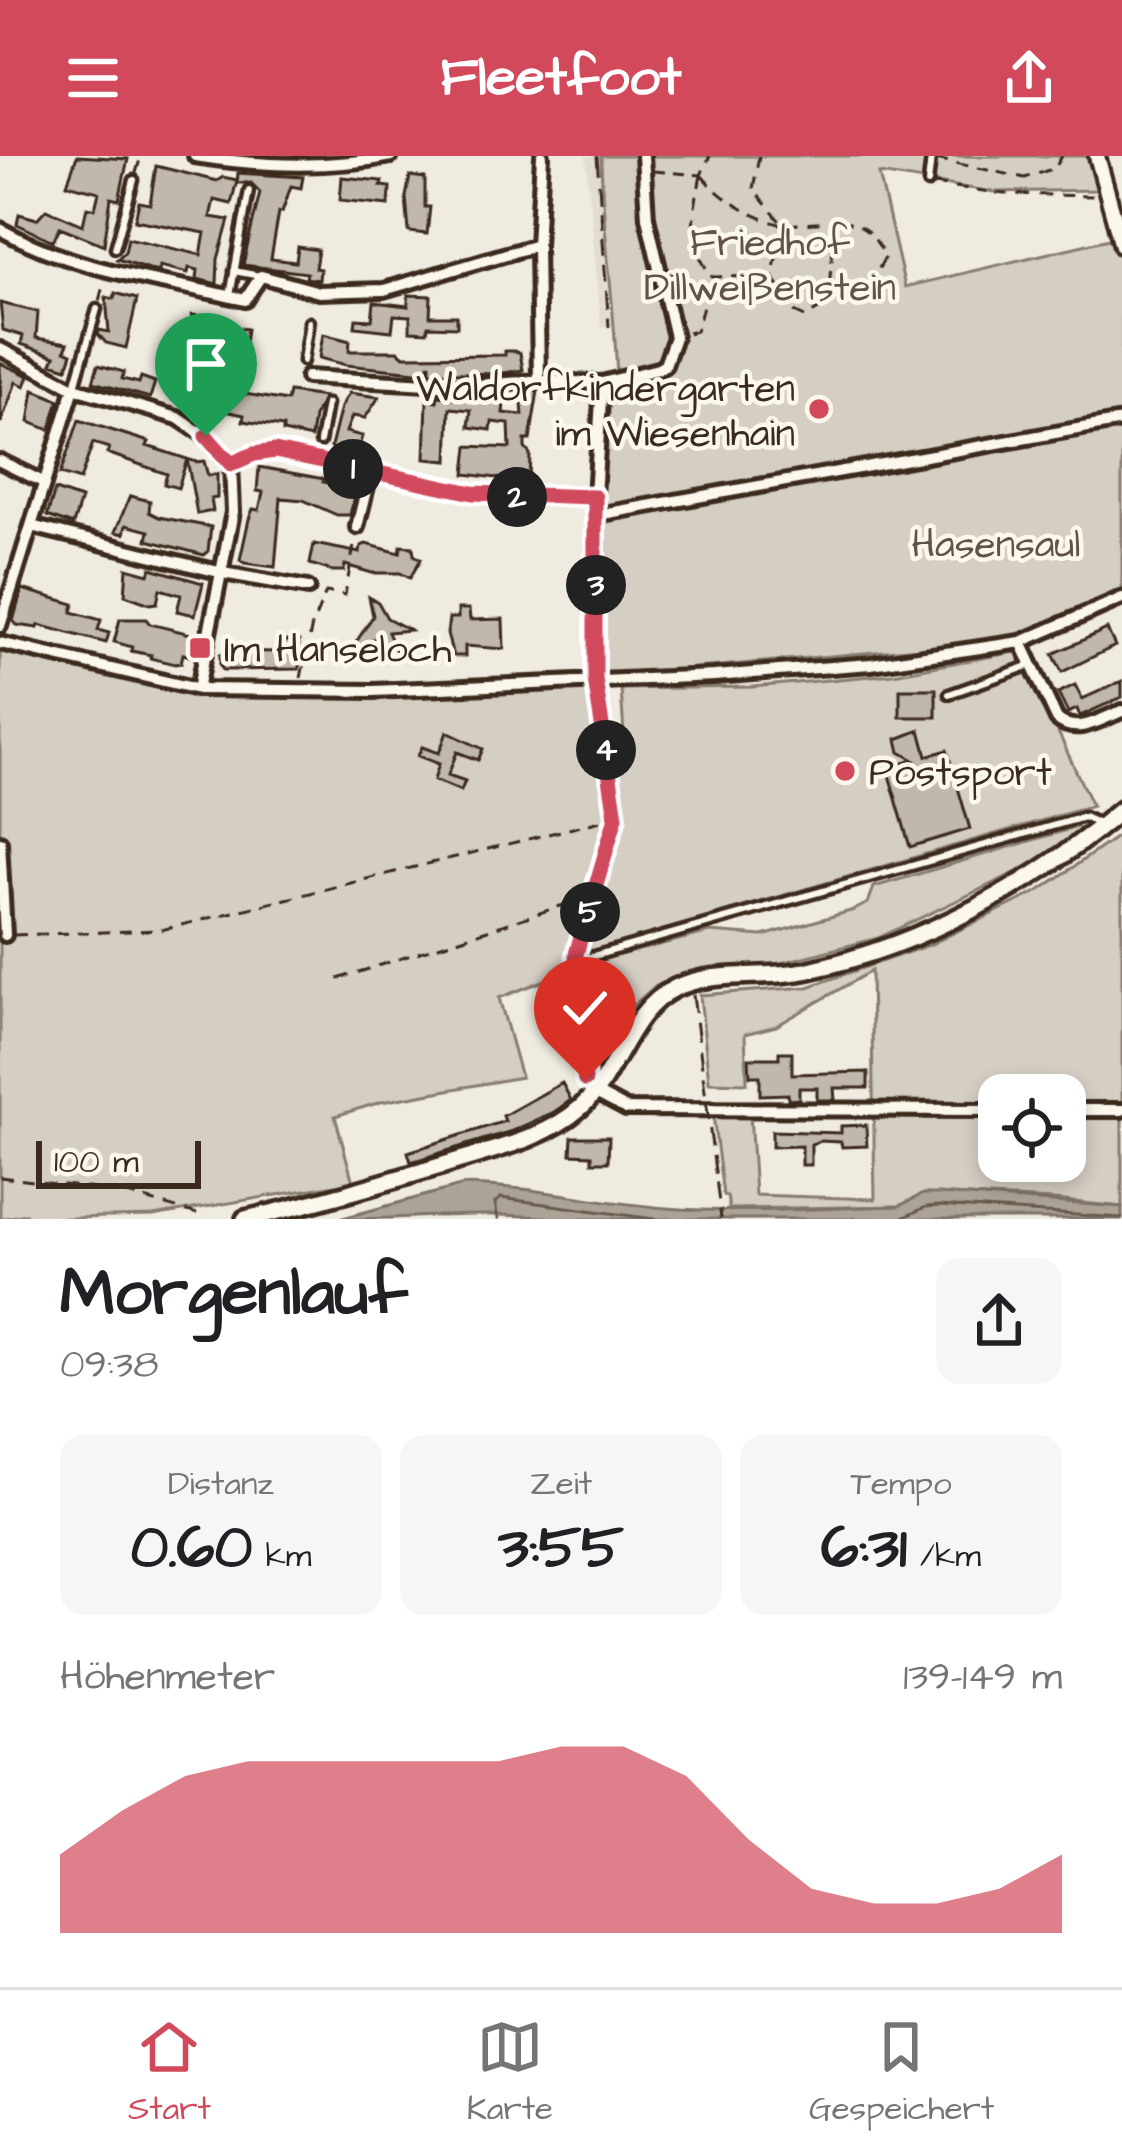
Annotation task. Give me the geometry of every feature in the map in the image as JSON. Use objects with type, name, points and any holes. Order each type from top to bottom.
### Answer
[{"type":"main road","points":[[245,1219],[517,1142],[576,1112],[642,1017],[677,987],[710,978],[790,974],[893,943],[999,894],[1054,862],[1122,809]]},
{"type":"street","points":[[195,156],[252,163],[349,164],[390,156]]},
{"type":"street","points":[[539,381],[537,245],[542,156]]},
{"type":"street","points":[[1096,156],[1122,247]]},
{"type":"street","points":[[307,377],[461,386],[602,383],[658,370],[665,364],[674,337],[647,217],[643,163]]},
{"type":"street","points":[[0,229],[36,248],[108,269],[245,300],[260,276],[320,292],[385,290],[537,245]]},
{"type":"street","points":[[0,349],[74,388],[178,418],[206,436],[231,464],[233,512],[198,689]]},
{"type":"street","points":[[602,383],[595,497],[595,679],[616,817]]},
{"type":"street","points":[[0,626],[74,388]]},
{"type":"street","points":[[597,515],[1122,422]]},
{"type":"street","points":[[231,464],[275,451],[473,493],[595,497]]},
{"type":"street","points":[[0,461],[43,482]]},
{"type":"street","points":[[357,527],[370,474]]},
{"type":"street","points":[[31,526],[308,588]]},
{"type":"street","points":[[0,644],[198,689],[373,691],[871,664],[1022,642],[1122,598]]},
{"type":"street","points":[[1022,642],[1066,727],[1076,728],[1122,711]]},
{"type":"street","points":[[0,842],[5,935]]},
{"type":"street","points":[[590,1091],[626,1109],[978,1110]]},
{"type":"street","points":[[1086,1110],[1122,1110]]},
{"type":"lane","points":[[928,183],[931,158]]},
{"type":"lane","points":[[115,248],[134,181]]},
{"type":"lane","points":[[230,296],[249,190]]},
{"type":"lane","points":[[234,271],[260,276]]},
{"type":"lane","points":[[74,388],[97,309]]},
{"type":"lane","points":[[303,361],[309,322]]},
{"type":"lane","points":[[320,442],[327,404]]},
{"type":"lane","points":[[949,694],[1031,665]]},
{"type":"lane","points":[[577,962],[616,817]]},
{"type":"lane","points":[[577,962],[1084,817],[1102,826]]},
{"type":"path","points":[[134,181],[141,156]]},
{"type":"path","points":[[710,156],[701,175],[691,236],[712,278]]},
{"type":"path","points":[[759,156],[753,189],[783,225]]},
{"type":"path","points":[[890,156],[916,156]]},
{"type":"path","points":[[931,158],[1025,178],[1055,168],[1062,156]]},
{"type":"path","points":[[643,163],[701,175],[714,191],[743,210],[783,225],[854,221],[875,238],[884,257],[868,289],[806,317],[792,310],[772,276],[783,225]]},
{"type":"path","points":[[928,183],[1004,194],[1105,197]]},
{"type":"path","points":[[827,304],[836,222]]},
{"type":"path","points":[[97,309],[108,269]]},
{"type":"path","points":[[712,278],[772,276]]},
{"type":"path","points":[[674,337],[696,331],[712,278]]},
{"type":"path","points":[[298,690],[312,625],[326,592],[345,595],[357,527]]},
{"type":"path","points":[[5,935],[160,930],[616,817]]},
{"type":"path","points":[[338,980],[595,895]]},
{"type":"path","points":[[577,962],[590,1091]]},
{"type":"path","points":[[0,1177],[120,1192],[202,1219]]},
{"type":"shaded area","points":[[586,156],[601,156],[617,325],[601,327]]},
{"type":"green space","name":"Friedhof Dillweißenstein","points":[[601,156],[1091,156],[1097,190],[994,192],[879,174],[905,287],[1113,238],[1122,260],[1122,419],[600,509],[607,395],[617,391]]},
{"type":"green space","name":"Hasensaul","points":[[1122,424],[1122,593],[1020,639],[597,677],[601,516]]},
{"type":"green space","points":[[0,648],[209,697],[588,687],[611,824],[566,972],[499,998],[521,1077],[381,1102],[335,1116],[353,1182],[153,1216],[28,1219],[26,1214],[0,1219]]},
{"type":"green space","name":"Postsport","points":[[1021,651],[1092,806],[584,953],[621,819],[608,735],[624,734],[621,689],[752,687],[893,674]]},
{"type":"green space","points":[[1077,827],[1081,831],[1023,869],[878,938],[773,965],[693,973],[655,986],[630,1008],[605,1058],[579,965],[710,932],[763,936],[854,910],[868,903],[874,887]]},
{"type":"green space","points":[[1122,833],[1122,1207],[924,1194],[900,1206],[729,1209],[713,1115],[750,1114],[755,1195],[875,1199],[871,971],[776,1026],[745,1034],[747,1083],[709,1082],[700,995],[808,987],[929,945],[1039,891]]},
{"type":"water","points":[[464,1185],[696,1210],[899,1206],[923,1194],[939,1194],[1122,1207],[1122,1219],[478,1215],[339,1219]]},
{"type":"building","points":[[77,156],[128,159],[119,200],[111,198],[104,245],[60,227],[53,241],[17,224],[19,214],[37,219],[46,209],[83,225],[87,207],[95,209],[99,192],[67,184]]},
{"type":"building","points":[[156,166],[217,181],[223,177],[237,180],[231,204],[214,200],[210,217],[229,220],[218,259],[217,284],[197,279],[198,270],[189,268],[188,273],[160,266],[159,272],[117,259],[125,252],[128,238],[201,255],[205,233],[135,220],[139,202],[150,204]]},
{"type":"building","points":[[238,173],[303,177],[301,188],[291,186],[279,212],[271,259],[296,262],[298,247],[318,250],[319,280],[306,278],[307,273],[243,265],[260,192],[251,183],[237,183]]},
{"type":"building","points":[[410,176],[425,178],[425,207],[430,207],[427,234],[409,232],[406,197]]},
{"type":"building","points":[[342,177],[382,181],[381,186],[390,187],[389,205],[340,200]]},
{"type":"building","points":[[115,293],[137,299],[126,348],[106,343],[98,334],[99,330],[109,332],[106,297],[114,299]]},
{"type":"building","points":[[408,295],[431,296],[430,316],[457,316],[457,327],[410,331],[410,316],[394,315],[392,331],[355,327],[356,319],[372,320],[374,302],[408,306]]},
{"type":"building","points":[[0,303],[38,312],[36,338],[68,343],[65,350],[72,353],[67,368],[52,363],[55,356],[21,344],[23,336],[3,330]]},
{"type":"building","points":[[192,315],[221,318],[233,327],[247,329],[244,350],[189,334]]},
{"type":"building","points":[[323,334],[350,341],[349,351],[398,351],[404,356],[514,351],[520,353],[523,370],[430,372],[430,363],[426,372],[416,372],[346,365],[319,358]]},
{"type":"building","points":[[0,363],[29,376],[25,386],[16,382],[1,423]]},
{"type":"building","points":[[98,365],[124,372],[122,379],[139,383],[141,377],[155,382],[150,398],[93,382]]},
{"type":"building","points":[[174,368],[213,377],[224,374],[226,387],[221,390],[287,401],[289,392],[324,397],[311,438],[283,432],[283,427],[243,421],[244,415],[173,400]]},
{"type":"building","points":[[34,390],[59,400],[50,430],[29,422]]},
{"type":"building","points":[[538,391],[530,440],[525,440],[530,454],[529,482],[465,474],[468,446],[510,448],[509,424],[492,422],[491,430],[469,427],[471,410],[450,408],[448,461],[425,459],[427,400],[437,401],[438,396],[504,403],[503,413],[523,415],[521,392]]},
{"type":"building","points":[[349,393],[379,397],[365,418],[352,416],[346,432],[362,436],[357,454],[339,449],[338,453],[331,447]]},
{"type":"building","points":[[79,420],[187,459],[178,488],[164,484],[167,474],[107,453],[109,448],[93,443],[80,480],[60,474]]},
{"type":"building","points":[[187,459],[204,461],[208,476],[217,474],[213,511],[197,514]]},
{"type":"building","points":[[259,467],[356,489],[350,515],[281,498],[275,567],[245,563],[240,560],[249,519],[253,509],[259,510],[263,492],[257,491]]},
{"type":"building","points":[[55,490],[81,499],[73,525],[47,516]]},
{"type":"building","points":[[130,496],[150,501],[149,512],[159,517],[211,527],[208,551],[204,555],[147,540],[149,531],[126,525],[124,534],[115,532]]},
{"type":"building","points":[[314,544],[360,553],[366,544],[400,553],[401,546],[413,547],[414,555],[421,559],[410,578],[345,565],[344,571],[332,571],[310,564]]},
{"type":"building","points":[[127,568],[149,574],[151,568],[203,583],[195,615],[177,611],[181,595],[160,589],[157,603],[125,595]]},
{"type":"building","points":[[22,589],[74,604],[72,612],[101,620],[98,630],[109,633],[106,643],[39,625],[17,625],[13,621]]},
{"type":"building","points":[[369,597],[387,618],[410,630],[388,632],[395,649],[374,639],[351,650],[373,616]]},
{"type":"building","points":[[458,609],[469,609],[470,620],[503,619],[504,649],[465,646],[465,656],[453,656],[447,634],[449,618],[458,618]]},
{"type":"building","points":[[120,619],[146,619],[195,635],[190,656],[183,654],[181,663],[175,664],[131,651],[132,647],[114,642]]},
{"type":"building","points":[[1107,629],[1115,646],[1062,672],[1053,654]]},
{"type":"building","points":[[277,641],[299,641],[299,669],[223,670],[220,665],[220,655],[229,651],[277,652]]},
{"type":"building","points":[[1122,681],[1122,697],[1080,716],[1077,709],[1068,713],[1058,693],[1075,685],[1082,699]]},
{"type":"building","points":[[900,689],[936,689],[936,717],[900,717]]},
{"type":"building","points":[[920,730],[927,756],[947,750],[970,829],[910,847],[887,768],[914,760],[900,752],[897,739]]},
{"type":"building","points":[[447,732],[483,749],[478,760],[457,752],[448,775],[465,781],[461,791],[434,780],[439,764],[418,756],[422,747],[439,753]]},
{"type":"building","points":[[779,1052],[792,1052],[792,1074],[868,1072],[868,1088],[834,1088],[835,1100],[817,1100],[817,1088],[799,1088],[799,1099],[788,1100],[788,1094],[760,1095],[760,1076],[750,1076],[749,1058],[779,1058]]},
{"type":"building","points":[[562,1083],[571,1100],[554,1112],[512,1131],[411,1162],[408,1152],[505,1121],[503,1116]]},
{"type":"building","points":[[866,1125],[867,1146],[811,1144],[811,1165],[802,1165],[802,1146],[772,1147],[772,1131],[841,1133],[841,1126]]},
{"type":"building","points":[[572,1137],[609,1137],[608,1162],[571,1154]]},
{"type":"railway","points":[[597,156],[609,327]]},
{"type":"railway","points":[[693,995],[721,1219]]},
{"type":"place","name":"Waldorfkindergarten im Wiesenhain","points":[[819,409]]},
{"type":"place","name":"Im Hanseloch","points":[[200,648]]},
{"type":"place","name":"Postsport","points":[[845,771]]},
{"type":"route","points":[[206,436],[231,464],[275,451],[473,493],[595,497],[595,679],[616,817],[576,954],[585,1080]]}]
